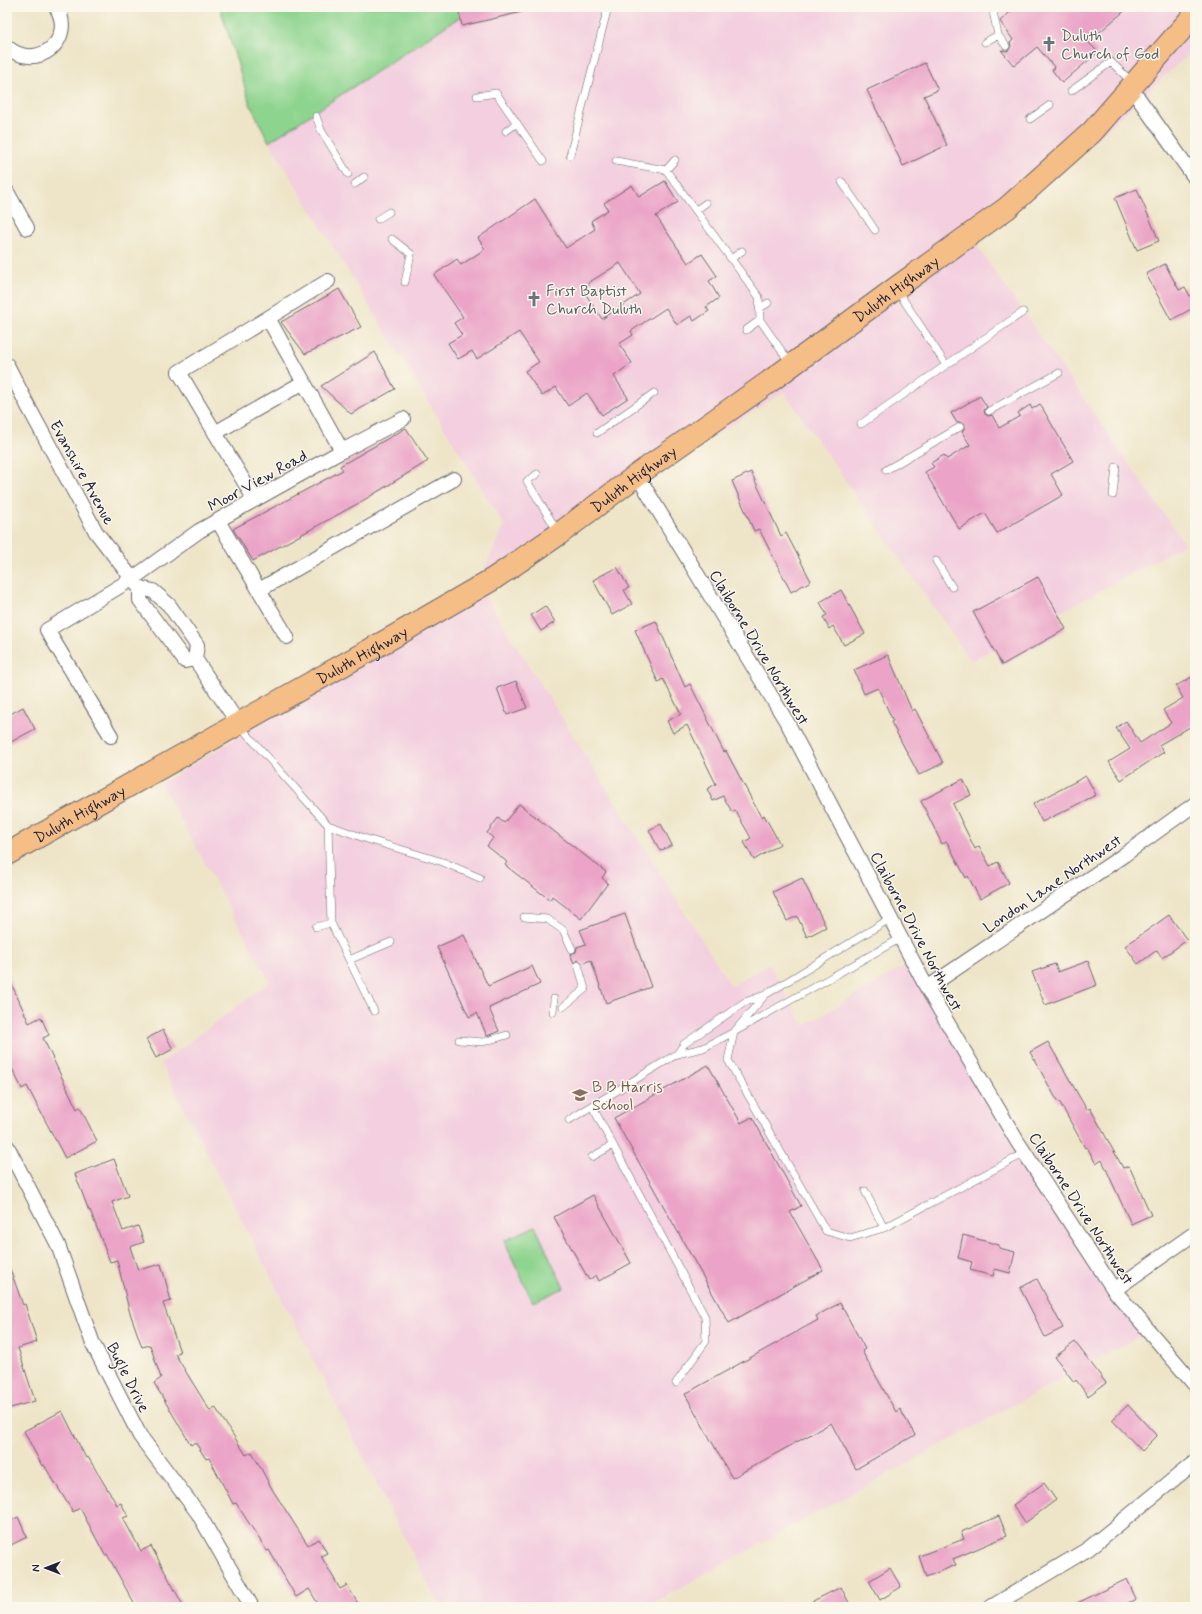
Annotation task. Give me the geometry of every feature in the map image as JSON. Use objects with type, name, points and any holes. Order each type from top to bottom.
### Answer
[{"type":"main road","name":"Duluth Highway","points":[[7,854],[473,591],[559,534],[1007,208],[1092,132],[1195,14]]},
{"type":"street","points":[[7,47],[13,52],[23,56],[34,57],[44,54],[52,48],[59,39],[62,29],[61,18],[56,7]]},
{"type":"street","points":[[1132,85],[1195,178]]},
{"type":"street","points":[[7,192],[27,228]]},
{"type":"street","points":[[255,500],[179,372],[328,282]]},
{"type":"street","points":[[268,318],[342,451]]},
{"type":"street","name":"Evanshire Avenue","points":[[7,365],[28,408],[96,532],[136,583],[140,600],[185,661],[195,659]]},
{"type":"street","points":[[215,432],[304,382]]},
{"type":"street","name":"Moor View Road","points":[[111,736],[47,630],[136,583],[199,531],[342,451],[403,419]]},
{"type":"street","name":"Claiborne Drive Northwest","points":[[637,476],[788,724],[927,988],[1025,1153],[1114,1290],[1195,1385]]},
{"type":"street","points":[[259,590],[454,479]]},
{"type":"street","points":[[218,521],[287,637]]},
{"type":"street","points":[[136,583],[154,591],[169,605],[197,645],[195,659],[238,723]]},
{"type":"street","points":[[165,634],[181,622]]},
{"type":"street","name":"London Lane Northwest","points":[[927,988],[1124,855],[1195,804]]},
{"type":"street","name":"Bugle Drive","points":[[7,1146],[58,1245],[93,1344],[140,1436],[198,1513],[252,1607]]},
{"type":"street","points":[[1114,1290],[1195,1233]]},
{"type":"street","points":[[991,1607],[1012,1602],[1088,1549],[1195,1462]]},
{"type":"lane","points":[[570,155],[608,7]]},
{"type":"lane","points":[[992,7],[998,35],[1006,46]]},
{"type":"lane","points":[[985,42],[998,35]]},
{"type":"lane","points":[[1070,91],[1111,62],[1132,85]]},
{"type":"lane","points":[[477,96],[496,93],[543,161]]},
{"type":"lane","points":[[1030,119],[1050,105]]},
{"type":"lane","points":[[316,116],[321,130],[348,174]]},
{"type":"lane","points":[[506,131],[517,123]]},
{"type":"lane","points":[[666,170],[675,160]]},
{"type":"lane","points":[[616,161],[666,170],[759,297],[760,320],[791,365]]},
{"type":"lane","points":[[355,184],[364,177]]},
{"type":"lane","points":[[842,182],[875,230]]},
{"type":"lane","points":[[696,210],[706,203]]},
{"type":"lane","points":[[378,219],[389,212]]},
{"type":"lane","points":[[392,239],[411,254],[405,282]]},
{"type":"lane","points":[[731,259],[742,251]]},
{"type":"lane","points":[[896,288],[946,365]]},
{"type":"lane","points":[[760,308],[768,303]]},
{"type":"lane","points":[[861,424],[1023,312]]},
{"type":"lane","points":[[746,330],[760,320]]},
{"type":"lane","points":[[989,410],[1059,373]]},
{"type":"lane","points":[[597,433],[654,393]]},
{"type":"lane","points":[[886,470],[960,427]]},
{"type":"lane","points":[[1113,495],[1116,467]]},
{"type":"lane","points":[[538,474],[527,481],[559,534]]},
{"type":"lane","points":[[936,561],[952,587]]},
{"type":"lane","points":[[238,723],[328,825],[367,839],[443,862],[480,878]]},
{"type":"lane","points":[[328,825],[331,923],[374,1011]]},
{"type":"lane","points":[[524,917],[547,920],[563,930],[572,949]]},
{"type":"lane","points":[[677,1054],[684,1044],[745,1002],[765,995],[890,918]]},
{"type":"lane","points":[[316,927],[331,923]]},
{"type":"lane","points":[[569,1120],[677,1054],[702,1048],[734,1032],[901,938]]},
{"type":"lane","points":[[350,960],[391,942]]},
{"type":"lane","points":[[563,1007],[585,989],[578,965]]},
{"type":"lane","points":[[765,995],[734,1032],[728,1060],[826,1231],[850,1238],[884,1228],[1025,1153]]},
{"type":"lane","points":[[553,1012],[554,999]]},
{"type":"lane","points":[[459,1040],[483,1042],[507,1035]]},
{"type":"lane","points":[[592,1106],[706,1317],[706,1341],[676,1383]]},
{"type":"lane","points":[[592,1157],[613,1146]]},
{"type":"lane","points":[[865,1191],[884,1228]]},
{"type":"shaded area","points":[[475,7],[1195,7],[1195,48],[1072,162],[975,243],[1185,544],[971,661],[784,392],[478,585],[731,986],[769,964],[804,1026],[910,963],[1145,1333],[645,1607],[440,1607],[161,1063],[270,982],[161,783],[315,692],[477,585],[504,525],[269,142]]},
{"type":"green space","points":[[220,7],[475,7],[269,142],[250,104]]},
{"type":"green space","points":[[535,1226],[564,1288],[533,1302],[504,1241]]},
{"type":"building","points":[[458,7],[521,7],[522,12],[462,26]]},
{"type":"building","name":"Duluth Church of God","points":[[1016,7],[1129,7],[1088,42],[1098,52],[1062,83],[1052,70],[1055,68],[1037,47],[1014,66],[1001,50],[1009,50],[1011,46],[1010,43],[1013,40],[1000,21]]},
{"type":"building","points":[[925,63],[938,90],[924,96],[947,145],[903,166],[867,90]]},
{"type":"building","name":"First Baptist Church Duluth","points":[[665,181],[678,202],[656,216],[688,263],[702,254],[717,276],[709,281],[719,298],[706,307],[709,311],[694,321],[691,316],[677,325],[666,308],[631,331],[633,335],[619,344],[632,363],[614,376],[628,398],[602,415],[587,393],[568,406],[556,387],[542,396],[525,371],[539,362],[519,332],[477,359],[472,351],[458,359],[448,343],[462,335],[454,323],[463,317],[434,275],[457,259],[461,265],[485,249],[478,238],[535,199],[566,248],[595,229],[591,221],[608,210],[604,203],[632,185],[639,197]],"holes":[[[620,263],[640,294],[602,319],[583,290],[589,286],[588,283]]]},
{"type":"building","points":[[1137,189],[1159,241],[1137,250],[1115,198]]},
{"type":"building","points":[[1165,264],[1179,290],[1185,287],[1195,305],[1195,307],[1171,320],[1146,274]]},
{"type":"building","points":[[339,289],[361,327],[305,354],[281,322]]},
{"type":"building","points":[[375,352],[395,389],[351,414],[321,386]]},
{"type":"building","points":[[980,396],[987,407],[984,410],[985,414],[988,416],[992,415],[999,428],[1020,416],[1018,413],[1030,405],[1032,409],[1040,404],[1073,461],[1051,474],[1063,495],[997,533],[985,513],[959,529],[925,472],[934,467],[931,463],[944,455],[947,459],[970,445],[962,432],[964,425],[960,422],[957,423],[951,413]]},
{"type":"building","points":[[406,428],[428,461],[359,503],[253,561],[233,529],[343,470],[340,466]]},
{"type":"building","points":[[751,472],[781,536],[786,533],[811,581],[791,592],[759,529],[754,531],[732,481]]},
{"type":"building","points":[[617,567],[629,588],[624,590],[632,604],[612,615],[593,580]]},
{"type":"building","points":[[1038,577],[1066,629],[1002,665],[973,612]]},
{"type":"building","points":[[841,590],[865,634],[844,645],[833,626],[829,629],[823,617],[827,615],[820,602]]},
{"type":"building","points":[[545,606],[555,622],[541,631],[531,615]]},
{"type":"building","points":[[656,621],[685,687],[690,684],[724,752],[726,751],[761,817],[764,815],[780,844],[754,860],[744,842],[751,838],[735,810],[732,812],[723,796],[713,801],[707,789],[716,784],[687,725],[673,733],[667,721],[681,714],[663,679],[658,682],[635,630]]},
{"type":"building","points":[[888,655],[912,711],[915,709],[943,763],[919,775],[891,722],[893,721],[878,688],[864,694],[854,670]]},
{"type":"building","points":[[1195,675],[1195,724],[1159,745],[1164,752],[1121,780],[1109,762],[1130,749],[1116,728],[1126,721],[1140,743],[1171,723],[1163,710],[1183,698],[1176,686]]},
{"type":"building","points":[[516,681],[527,708],[507,715],[497,688]]},
{"type":"building","points":[[23,707],[35,729],[7,744],[7,716]]},
{"type":"building","points":[[1086,776],[1096,795],[1042,822],[1033,804]]},
{"type":"building","points":[[963,779],[971,795],[953,804],[975,849],[979,846],[990,866],[998,862],[1009,883],[980,899],[968,876],[966,878],[947,842],[942,844],[921,801]]},
{"type":"building","points":[[519,804],[606,872],[602,878],[608,883],[581,919],[552,896],[550,900],[505,865],[507,862],[487,846],[493,838],[487,833],[498,818],[504,823]]},
{"type":"building","points":[[661,824],[672,845],[660,851],[649,830]]},
{"type":"building","points":[[802,878],[826,927],[807,937],[797,916],[787,921],[773,892]]},
{"type":"building","points":[[625,914],[651,987],[606,1003],[591,960],[583,963],[577,960],[574,963],[570,954],[576,952],[577,947],[586,944],[580,930]]},
{"type":"building","points":[[1169,915],[1187,940],[1162,958],[1157,950],[1138,964],[1125,946]]},
{"type":"building","points":[[464,935],[488,986],[532,966],[540,984],[489,1008],[499,1031],[487,1036],[477,1013],[469,1017],[437,947]]},
{"type":"building","points":[[1088,961],[1097,985],[1045,1005],[1032,972],[1055,964],[1058,972]]},
{"type":"building","points":[[7,974],[29,1023],[41,1017],[49,1035],[43,1038],[77,1109],[80,1107],[97,1141],[65,1158],[27,1086],[22,1089],[7,1058]]},
{"type":"building","points":[[163,1030],[173,1049],[156,1058],[146,1039]]},
{"type":"building","points":[[1048,1042],[1087,1110],[1090,1108],[1123,1168],[1129,1166],[1151,1215],[1131,1224],[1102,1160],[1096,1164],[1087,1147],[1085,1148],[1030,1052]]},
{"type":"building","points":[[708,1065],[741,1123],[752,1117],[801,1206],[790,1212],[823,1270],[729,1323],[614,1118]]},
{"type":"building","points":[[114,1159],[128,1196],[112,1202],[123,1231],[138,1226],[144,1242],[130,1247],[138,1270],[161,1264],[171,1301],[163,1303],[180,1352],[175,1354],[210,1411],[215,1407],[246,1455],[252,1452],[272,1489],[308,1545],[319,1539],[327,1553],[321,1556],[340,1589],[347,1585],[360,1607],[320,1607],[309,1589],[296,1597],[269,1550],[267,1551],[236,1503],[233,1504],[209,1458],[206,1459],[195,1442],[191,1445],[154,1383],[161,1378],[150,1345],[142,1347],[129,1310],[117,1260],[110,1262],[75,1174]]},
{"type":"building","points":[[593,1195],[631,1263],[599,1281],[596,1275],[589,1280],[554,1217]]},
{"type":"building","points":[[963,1235],[999,1245],[999,1248],[1015,1252],[1010,1273],[995,1269],[993,1276],[970,1270],[972,1262],[958,1258]]},
{"type":"building","points":[[7,1266],[9,1266],[23,1305],[25,1304],[37,1342],[18,1348],[35,1401],[7,1409]]},
{"type":"building","points":[[1037,1279],[1063,1328],[1045,1337],[1020,1288]]},
{"type":"building","points":[[840,1303],[865,1349],[862,1351],[896,1412],[900,1409],[915,1435],[856,1469],[831,1423],[732,1478],[685,1394],[818,1320],[816,1316]]},
{"type":"building","points":[[1075,1342],[1106,1383],[1088,1396],[1076,1380],[1074,1382],[1055,1357]]},
{"type":"building","points":[[1128,1405],[1157,1436],[1142,1451],[1112,1420]]},
{"type":"building","points":[[62,1411],[86,1458],[88,1457],[117,1505],[121,1503],[128,1516],[123,1518],[141,1551],[151,1546],[184,1607],[136,1607],[107,1554],[105,1555],[80,1508],[73,1512],[44,1465],[42,1466],[24,1431]]},
{"type":"building","points":[[1044,1483],[1056,1500],[1025,1523],[1013,1505]]},
{"type":"building","points":[[999,1516],[1007,1536],[953,1559],[956,1565],[926,1577],[919,1556],[964,1539],[961,1532]]},
{"type":"building","points":[[18,1517],[27,1537],[7,1547],[7,1522]]},
{"type":"building","points":[[890,1568],[901,1587],[880,1600],[869,1581]]},
{"type":"building","points":[[1127,1579],[1136,1599],[1120,1607],[1069,1607]]},
{"type":"building","points":[[841,1587],[851,1607],[801,1607]]},
{"type":"place","name":"Duluth Church of God","points":[[1049,44]]},
{"type":"place","name":"First Baptist Church Duluth","points":[[534,299]]},
{"type":"place","name":"B B Harris School","points":[[580,1095]]}]
